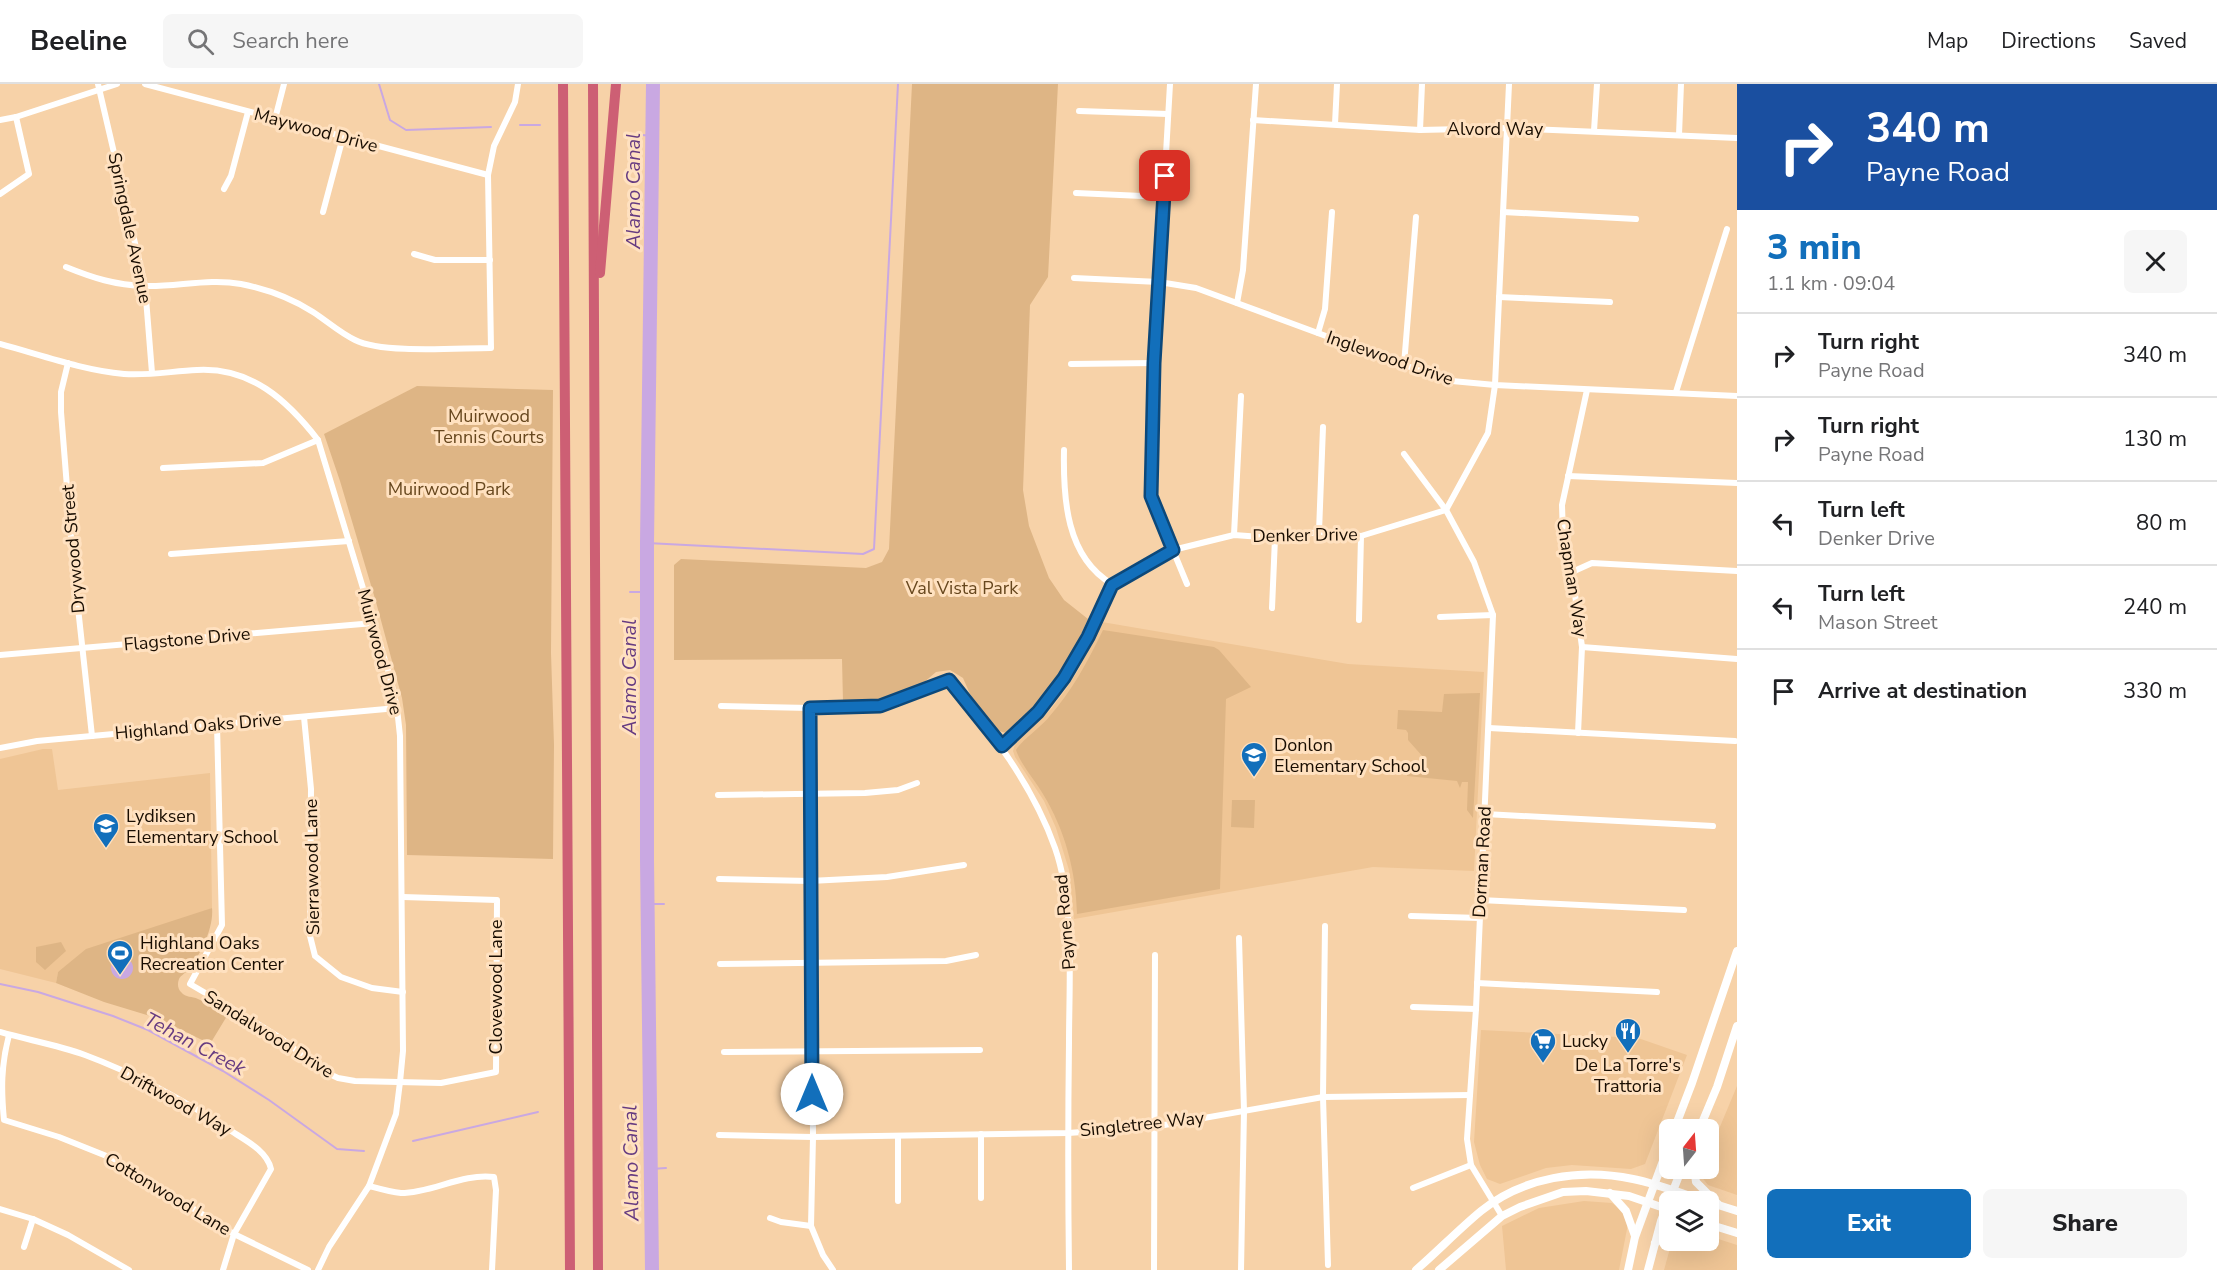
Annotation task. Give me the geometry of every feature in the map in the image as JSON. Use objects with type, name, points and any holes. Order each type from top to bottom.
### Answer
[{"type":"highway","points":[[563,84],[570,1270]]},
{"type":"highway","points":[[593,84],[598,1270]]},
{"type":"highway","points":[[594,302],[600,276],[616,84]]},
{"type":"main road","points":[[1678,1119],[1737,951]]},
{"type":"main road","points":[[1704,1119],[1737,1026]]},
{"type":"main road","points":[[1628,1270],[1635,1237],[1659,1170]]},
{"type":"main road","points":[[1416,1270],[1481,1211],[1529,1185],[1556,1176],[1612,1177],[1632,1179],[1673,1191],[1678,1179]]},
{"type":"main road","points":[[1696,1179],[1705,1191]]},
{"type":"main road","points":[[1439,1270],[1502,1216],[1563,1192],[1610,1193],[1629,1196],[1659,1206]]},
{"type":"main road","points":[[1610,1193],[1626,1211],[1635,1237]]},
{"type":"main road","points":[[1719,1205],[1737,1211]]},
{"type":"main road","points":[[1719,1227],[1737,1233]]},
{"type":"main road","points":[[1648,1270],[1659,1231]]},
{"type":"main road","points":[[1654,1243],[1659,1240]]},
{"type":"street","points":[[0,120],[16,117],[99,86],[117,84]]},
{"type":"street","name":"Maywood Drive","points":[[145,84],[488,176]]},
{"type":"street","points":[[275,119],[284,84]]},
{"type":"street","points":[[66,267],[101,281],[145,286],[213,282],[240,284],[291,300],[355,340],[369,345],[387,348],[491,348],[488,176],[494,146],[515,102],[518,84]]},
{"type":"street","points":[[1170,84],[1154,363],[1151,496],[1187,584]]},
{"type":"street","points":[[1238,303],[1243,270],[1256,84]]},
{"type":"street","points":[[1335,124],[1337,84]]},
{"type":"street","points":[[1420,130],[1422,84]]},
{"type":"street","points":[[1446,510],[1488,433],[1495,385],[1509,84]]},
{"type":"street","points":[[1594,131],[1597,84]]},
{"type":"street","points":[[1679,135],[1681,84]]},
{"type":"street","name":"Springdale Avenue","points":[[99,86],[145,286],[152,373]]},
{"type":"street","points":[[1079,111],[1168,114]]},
{"type":"street","points":[[224,189],[231,176],[248,112]]},
{"type":"street","points":[[0,194],[29,174],[16,117]]},
{"type":"street","name":"Alvord Way","points":[[1253,120],[1420,130],[1507,128],[1737,138]]},
{"type":"street","points":[[323,212],[343,137]]},
{"type":"street","points":[[1076,193],[1164,197]]},
{"type":"street","points":[[1318,333],[1324,309],[1332,212]]},
{"type":"street","points":[[1503,212],[1636,219]]},
{"type":"street","points":[[1404,365],[1416,217]]},
{"type":"street","points":[[1676,392],[1727,229]]},
{"type":"street","points":[[414,254],[435,260],[490,260]]},
{"type":"street","name":"Inglewood Drive","points":[[1074,278],[1159,282],[1196,288],[1452,381],[1587,390],[1737,396]]},
{"type":"street","points":[[1499,297],[1610,302]]},
{"type":"street","name":"Muirwood Drive","points":[[0,344],[110,373],[130,375],[200,370],[246,378],[275,394],[299,415],[318,440],[374,623],[397,708],[400,736],[403,897],[403,1051],[396,1114],[369,1185],[329,1247],[318,1270]]},
{"type":"street","name":"Drywood Street","points":[[68,363],[62,392],[61,412],[92,736]]},
{"type":"street","points":[[1071,364],[1154,363]]},
{"type":"street","name":"Chapman Way","points":[[1578,733],[1582,647],[1572,572],[1561,518],[1587,390]]},
{"type":"street","points":[[1234,535],[1241,396]]},
{"type":"street","points":[[1319,532],[1323,427]]},
{"type":"street","points":[[162,468],[263,463],[318,440]]},
{"type":"street","points":[[1002,746],[1028,723],[1064,678],[1088,637],[1112,585],[1097,576],[1086,562],[1078,546],[1066,506],[1064,450]]},
{"type":"street","name":"Dorman Road","points":[[1404,454],[1446,510],[1474,562],[1493,615],[1476,1009],[1467,1139],[1471,1165],[1502,1216]]},
{"type":"street","points":[[1568,476],[1737,483]]},
{"type":"street","name":"Denker Drive","points":[[1112,585],[1173,550],[1234,535],[1275,538],[1319,532],[1361,536],[1446,510]]},
{"type":"street","points":[[1359,620],[1361,536]]},
{"type":"street","points":[[1272,608],[1275,538]]},
{"type":"street","points":[[171,554],[349,541]]},
{"type":"street","points":[[1572,572],[1592,563],[1737,571]]},
{"type":"street","points":[[1440,617],[1493,615]]},
{"type":"street","name":"Flagstone Drive","points":[[0,655],[374,623]]},
{"type":"street","points":[[1582,647],[1737,659]]},
{"type":"street","name":"Payne Road","points":[[810,708],[880,706],[949,680],[1002,746],[1043,818],[1056,850],[1064,881],[1069,960],[1069,1270]]},
{"type":"street","points":[[721,706],[810,708],[813,1137],[811,1226],[823,1255],[833,1270]]},
{"type":"street","name":"Highland Oaks Drive","points":[[0,748],[38,741],[397,708]]},
{"type":"street","name":"Sierrawood Lane","points":[[304,717],[311,789],[310,936],[315,956],[341,977],[372,988],[403,992]]},
{"type":"street","name":"Sandalwood Drive","points":[[217,725],[222,925],[190,984],[250,1019],[330,1075],[355,1081],[400,1082]]},
{"type":"street","points":[[1489,728],[1735,741]]},
{"type":"street","points":[[718,795],[876,792],[898,790],[917,783]]},
{"type":"street","points":[[1485,814],[1713,826]]},
{"type":"street","points":[[719,879],[810,881],[886,878],[964,865]]},
{"type":"street","name":"Clovewood Lane","points":[[400,1082],[441,1083],[496,1071],[497,900],[403,897]]},
{"type":"street","points":[[1480,900],[1683,910]]},
{"type":"street","points":[[1411,916],[1480,918]]},
{"type":"street","points":[[1325,926],[1323,1097],[1328,1265]]},
{"type":"street","points":[[1239,939],[1244,1111],[1241,1270]]},
{"type":"street","points":[[720,964],[946,961],[976,955]]},
{"type":"street","points":[[1154,1270],[1155,955]]},
{"type":"street","points":[[1477,983],[1657,992]]},
{"type":"street","points":[[1413,1007],[1476,1009]]},
{"type":"street","name":"Driftwood Way","points":[[0,1032],[83,1054],[145,1079],[250,1143],[269,1160],[271,1168],[234,1234]]},
{"type":"street","name":"Cottonwood Lane","points":[[9,1035],[3,1058],[1,1083],[3,1120],[59,1137],[114,1159],[234,1234],[308,1270]]},
{"type":"street","points":[[724,1052],[980,1050]]},
{"type":"street","name":"Singletree Way","points":[[719,1135],[813,1137],[1068,1133],[1153,1127],[1323,1097],[1470,1095]]},
{"type":"street","points":[[981,1134],[981,1198]]},
{"type":"street","points":[[898,1136],[898,1201]]},
{"type":"street","points":[[1413,1188],[1471,1165]]},
{"type":"street","points":[[369,1185],[390,1192],[404,1193],[477,1177],[494,1177],[496,1190],[492,1270]]},
{"type":"street","points":[[0,1209],[33,1219],[68,1234],[129,1270]]},
{"type":"street","points":[[770,1218],[781,1222],[811,1226]]},
{"type":"street","points":[[24,1247],[33,1219]]},
{"type":"street","points":[[223,1270],[234,1234]]},
{"type":"shaded area","name":"Donlon Elementary School","points":[[1102,622],[1348,664],[1484,672],[1474,871],[1373,867],[1074,919],[1069,870],[1056,828],[1044,801],[1013,751],[1015,744],[1051,709],[1066,689],[1079,669]]},
{"type":"shaded area","name":"Lydiksen Elementary School","points":[[52,749],[58,790],[210,773],[212,908],[58,972],[56,983],[0,969],[0,759]]},
{"type":"shaded area","points":[[122,957],[130,960],[133,968],[130,976],[122,979],[114,976],[111,968],[114,960]]},
{"type":"shaded area","points":[[1481,1030],[1638,1038],[1687,1055],[1662,1119],[1659,1119],[1659,1128],[1645,1164],[1631,1169],[1572,1165],[1546,1168],[1500,1184],[1487,1179],[1480,1165],[1474,1142]]},
{"type":"shaded area","points":[[1737,1086],[1737,1195],[1708,1185],[1703,1179],[1719,1179],[1719,1129]]},
{"type":"shaded area","points":[[1584,1201],[1612,1203],[1623,1211],[1628,1223],[1619,1270],[1506,1270],[1502,1226],[1539,1208]]},
{"type":"shaded area","points":[[1719,1239],[1737,1245],[1737,1270],[1664,1270],[1669,1251],[1719,1251]]},
{"type":"green space","name":"Val Vista Park","points":[[912,84],[1058,84],[1048,277],[1030,305],[1023,490],[1029,526],[1049,578],[1064,600],[1088,619],[1065,666],[1044,698],[1020,723],[1006,733],[996,730],[970,694],[963,678],[950,670],[936,672],[922,684],[893,696],[843,702],[842,659],[674,660],[674,565],[681,559],[866,568],[882,562],[889,549]]},
{"type":"green space","name":"Muirwood Park","points":[[417,386],[553,390],[551,653],[554,745],[553,859],[407,855],[406,725],[402,698],[376,602],[324,434]]},
{"type":"green space","points":[[1103,630],[1214,647],[1251,687],[1226,699],[1220,889],[1077,914],[1072,867],[1063,836],[1051,808],[1016,750],[1065,697]]},
{"type":"green space","points":[[1480,693],[1473,818],[1467,810],[1468,782],[1462,782],[1460,788],[1457,781],[1407,776],[1407,770],[1424,758],[1408,740],[1406,730],[1397,729],[1398,710],[1442,712],[1444,694]]},
{"type":"green space","points":[[1232,800],[1255,800],[1254,828],[1231,827]]},
{"type":"green space","name":"Highland Oaks Recreation Center","points":[[212,908],[206,940],[194,963],[178,981],[180,991],[185,995],[202,1001],[227,1016],[210,1044],[160,1019],[104,1002],[56,983],[58,972],[86,949]]},
{"type":"green space","points":[[61,942],[66,951],[45,970],[36,962],[36,947]]},
{"type":"waterway","points":[[379,84],[390,120],[406,130],[491,127]]},
{"type":"waterway","name":"Alamo Canal","points":[[652,1270],[647,860],[647,543],[653,84]]},
{"type":"waterway","points":[[647,543],[863,554],[874,549],[898,84]]},
{"type":"waterway","points":[[520,125],[540,125]]},
{"type":"waterway","points":[[642,135],[653,136]]},
{"type":"waterway","points":[[630,592],[647,592]]},
{"type":"waterway","points":[[647,904],[664,904]]},
{"type":"waterway","name":"Tehan Creek","points":[[0,984],[38,992],[113,1016],[148,1030],[223,1071],[269,1100],[337,1149],[364,1151]]},
{"type":"waterway","name":"Tehan Creek","points":[[413,1141],[538,1112]]},
{"type":"waterway","points":[[651,1169],[666,1168]]},
{"type":"place","name":"Donlon Elementary School","points":[[1254,778]]},
{"type":"place","name":"Lydiksen Elementary School","points":[[106,849]]},
{"type":"place","name":"Highland Oaks Recreation Center","points":[[120,976]]},
{"type":"place","name":"De La Torre's Trattoria","points":[[1628,1054]]},
{"type":"place","name":"Lucky","points":[[1543,1064]]},
{"type":"route","points":[[812,1094],[810,708],[880,706],[949,680],[1002,746],[1028,723],[1064,678],[1088,637],[1112,585],[1173,550],[1151,496],[1154,363],[1165,176]]},
{"type":"park label","name":"Muirwood Tennis Courts","points":[[489,426]]}]
